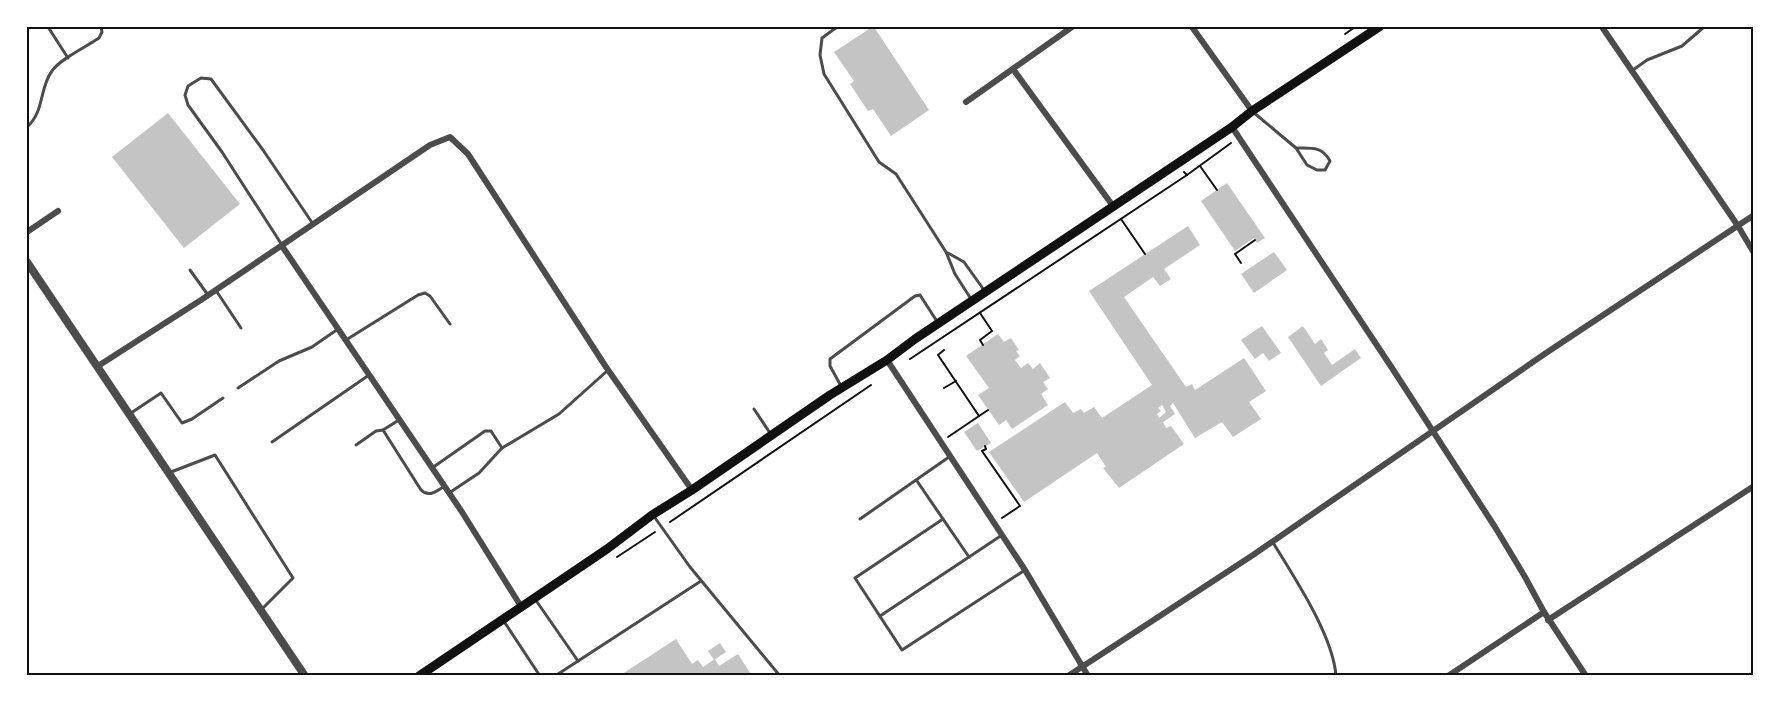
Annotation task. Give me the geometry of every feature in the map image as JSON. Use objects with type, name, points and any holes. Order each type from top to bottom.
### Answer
[{"type":"main road","points":[[419,676],[522,608],[652,515],[887,360],[1379,27]]},
{"type":"street","points":[[966,102],[1072,27]]},
{"type":"street","points":[[1192,27],[1252,111]]},
{"type":"street","points":[[1602,27],[1754,253]]},
{"type":"street","points":[[1013,69],[1113,206]]},
{"type":"street","points":[[1232,127],[1386,358],[1510,552],[1548,620],[1586,676]]},
{"type":"street","points":[[98,366],[216,290],[430,145],[450,137],[468,154],[608,369],[692,490]]},
{"type":"street","points":[[27,232],[58,211]]},
{"type":"street","points":[[1068,676],[1168,611],[1431,431],[1754,215]]},
{"type":"street","points":[[282,246],[449,493],[522,608]]},
{"type":"street","points":[[27,262],[305,676]]},
{"type":"street","points":[[887,360],[1025,570],[1088,676]]},
{"type":"street","points":[[1548,620],[1754,486]]},
{"type":"street","points":[[1448,676],[1544,612]]},
{"type":"lane","points":[[48,27],[68,58]]},
{"type":"lane","points":[[27,127],[35,120],[47,78],[53,69],[99,38],[102,33],[101,27]]},
{"type":"lane","points":[[837,27],[822,38],[820,55],[824,74],[879,162],[896,174],[946,252],[955,274],[972,301]]},
{"type":"lane","points":[[1631,71],[1647,60],[1682,46],[1704,27]]},
{"type":"lane","points":[[282,246],[222,152],[188,105],[185,95],[188,86],[201,78],[211,79],[313,224]]},
{"type":"lane","points":[[1252,111],[1296,148],[1307,165],[1317,170],[1325,170],[1330,161],[1325,153],[1318,148],[1296,148]]},
{"type":"lane","points":[[946,252],[964,262],[985,292]]},
{"type":"lane","points":[[190,270],[208,295]]},
{"type":"lane","points":[[216,290],[241,328]]},
{"type":"lane","points":[[346,340],[418,295],[425,293],[430,296],[450,324]]},
{"type":"lane","points":[[842,388],[830,366],[830,359],[915,296],[920,295],[939,323]]},
{"type":"lane","points":[[238,388],[279,361],[312,347],[338,329]]},
{"type":"lane","points":[[449,493],[478,473],[502,448],[559,414],[608,369]]},
{"type":"lane","points":[[272,442],[370,375]]},
{"type":"lane","points":[[129,414],[161,393],[182,423],[223,398]]},
{"type":"lane","points":[[754,409],[771,435]]},
{"type":"lane","points":[[356,445],[376,431],[383,430],[399,420]]},
{"type":"lane","points":[[383,430],[425,494],[444,486]]},
{"type":"lane","points":[[432,468],[485,431],[491,431],[502,448]]},
{"type":"lane","points":[[168,473],[215,455],[293,578],[261,610]]},
{"type":"lane","points":[[860,519],[950,456]]},
{"type":"lane","points":[[917,481],[969,557]]},
{"type":"lane","points":[[652,515],[701,580],[780,676]]},
{"type":"lane","points":[[943,519],[855,578],[902,650],[1025,570]]},
{"type":"lane","points":[[880,616],[1002,535]]},
{"type":"lane","points":[[1272,541],[1298,584],[1334,654],[1336,676]]},
{"type":"lane","points":[[555,676],[701,580]]},
{"type":"lane","points":[[535,599],[578,661]]},
{"type":"lane","points":[[502,620],[540,676]]},
{"type":"path","points":[[1187,175],[1239,138]]},
{"type":"path","points":[[1200,166],[1217,190]]},
{"type":"path","points":[[1121,219],[1145,254]]},
{"type":"path","points":[[1241,263],[1235,254],[1256,240]]},
{"type":"path","points":[[972,301],[992,331],[980,340],[983,345]]},
{"type":"path","points":[[944,350],[938,355],[979,416]]},
{"type":"path","points":[[945,388],[956,381]]},
{"type":"path","points":[[952,434],[988,410]]},
{"type":"path","points":[[968,423],[971,428]]},
{"type":"path","points":[[985,447],[986,449],[982,451],[1020,506],[994,523]]},
{"type":"path","points":[[998,474],[1002,471]]},
{"type":"building","points":[[872,27],[929,110],[891,136],[873,109],[868,111],[850,84],[854,81],[834,52]]},
{"type":"building","points":[[168,113],[240,204],[184,248],[112,157]]},
{"type":"building","points":[[1227,183],[1265,238],[1257,243],[1254,238],[1235,251],[1201,201]]},
{"type":"building","points":[[1188,226],[1200,245],[1164,269],[1171,279],[1160,286],[1153,277],[1124,297],[1186,387],[1192,384],[1195,390],[1244,358],[1266,391],[1249,402],[1261,419],[1233,437],[1222,422],[1195,438],[1173,403],[1170,406],[1175,414],[1163,422],[1166,428],[1171,426],[1184,444],[1119,488],[1103,468],[1106,467],[1097,453],[1024,502],[989,452],[1065,402],[1073,413],[1081,409],[1084,413],[1094,407],[1102,418],[1152,385],[1089,291]],"holes":[[[1162,405],[1166,412],[1159,418],[1157,414],[1161,411],[1158,408]]]},
{"type":"building","points":[[1274,252],[1287,270],[1254,293],[1241,274]]},
{"type":"building","points":[[1262,326],[1281,353],[1269,361],[1263,353],[1255,359],[1241,340]]},
{"type":"building","points":[[1303,326],[1315,344],[1321,339],[1328,350],[1324,353],[1332,365],[1355,349],[1361,358],[1321,386],[1288,337]]},
{"type":"building","points":[[998,334],[1004,342],[1011,338],[1019,350],[1016,351],[1020,356],[1015,360],[1021,368],[1028,363],[1033,369],[1040,363],[1050,378],[1043,382],[1048,389],[1041,394],[1048,405],[1012,429],[1006,420],[999,425],[978,395],[989,388],[966,356]]},
{"type":"building","points":[[978,423],[991,443],[977,451],[964,432]]},
{"type":"building","points":[[676,639],[692,664],[698,660],[703,667],[715,659],[719,666],[738,654],[752,676],[619,676]]},
{"type":"building","points":[[720,643],[726,652],[714,660],[708,651]]}]
